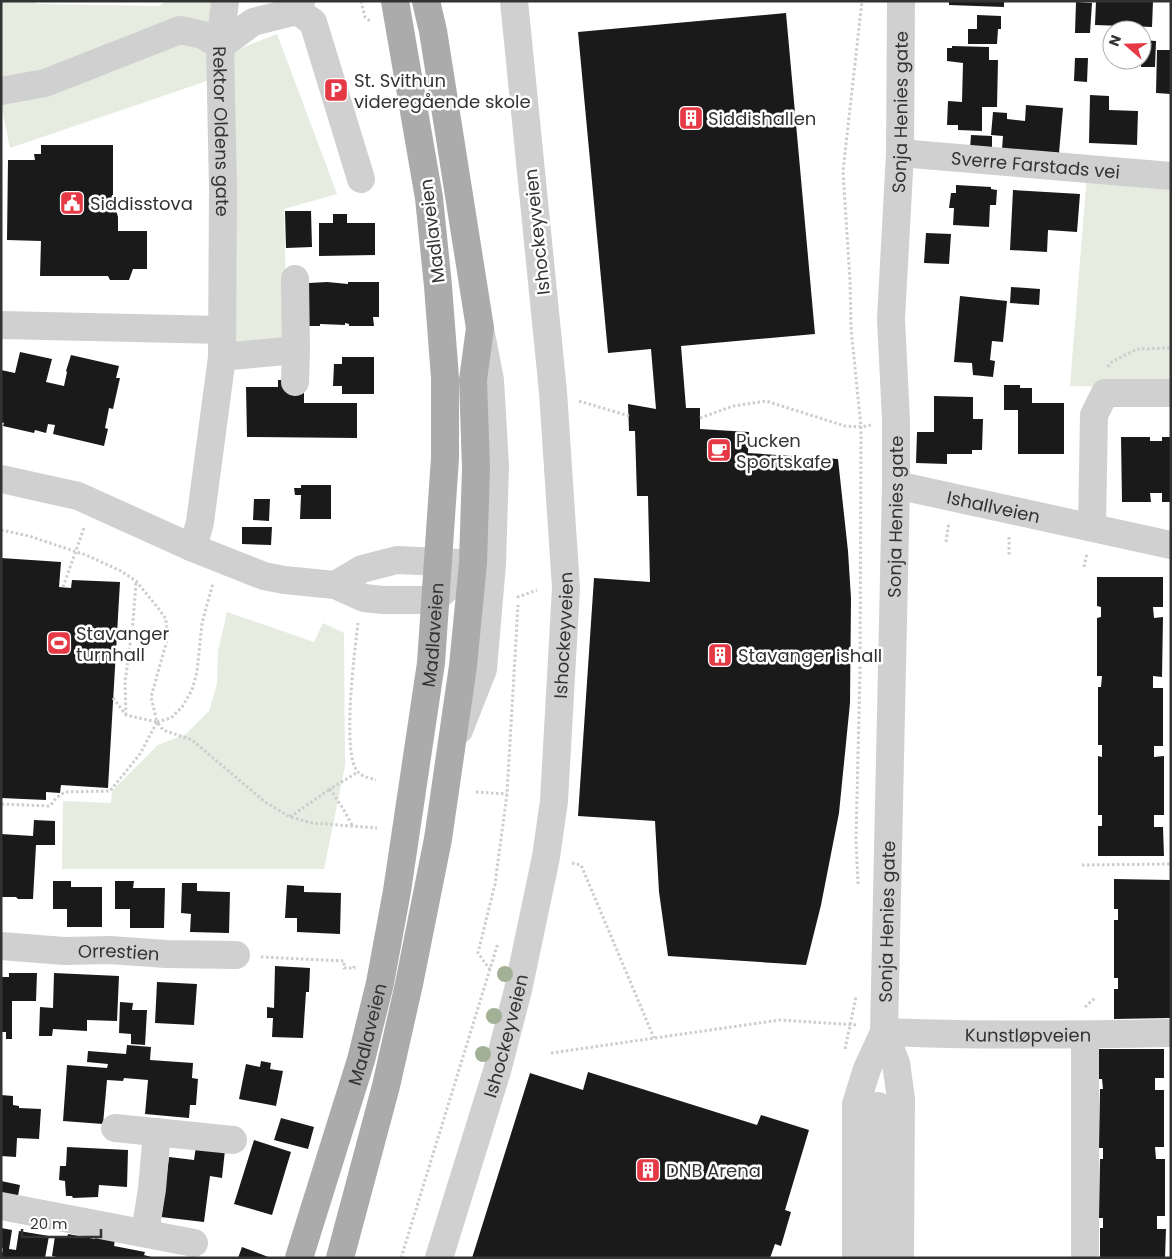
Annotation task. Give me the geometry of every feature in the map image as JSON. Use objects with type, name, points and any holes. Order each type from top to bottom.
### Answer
[{"type":"main road","name":"Madlaveien","points":[[299,1258],[361,1060],[380,983],[397,891],[431,663],[445,450],[445,378],[429,198],[395,1]]},
{"type":"main road","name":"Madlaveien","points":[[340,1258],[386,1086],[410,984],[438,838],[453,745],[473,563],[476,468],[473,380],[480,328],[426,1]]},
{"type":"street","points":[[220,46],[225,1]]},
{"type":"street","name":"Ishockeyveien","points":[[439,1258],[497,1071],[518,990],[546,857],[554,801],[566,588],[553,392],[514,1]]},
{"type":"street","name":"Sonja Henies gate","points":[[878,1257],[901,1099],[896,1063],[884,1032],[896,485],[896,420],[892,319],[900,153],[901,1]]},
{"type":"street","points":[[220,46],[253,22],[299,6],[313,22],[361,179]]},
{"type":"street","name":"Rektor Oldens gate","points":[[1,91],[45,83],[180,30],[204,35],[220,46],[223,190],[222,357],[200,522],[192,548]]},
{"type":"street","name":"Sverre Farstads vei","points":[[900,153],[1171,176]]},
{"type":"street","points":[[295,279],[295,382]]},
{"type":"street","points":[[1,325],[222,330]]},
{"type":"street","points":[[453,745],[483,669],[492,564],[495,466],[490,380],[480,328]]},
{"type":"street","points":[[222,357],[296,350]]},
{"type":"street","points":[[1092,527],[1094,415],[1104,393],[1171,394]]},
{"type":"street","points":[[1,479],[78,496],[222,561],[264,576],[335,586],[364,598],[434,600],[473,563]]},
{"type":"street","name":"Ishallveien","points":[[896,485],[1171,545]]},
{"type":"street","points":[[335,586],[362,569],[398,560],[473,563]]},
{"type":"street","name":"Orrestien","points":[[1,946],[166,954],[236,955]]},
{"type":"street","name":"Sonja Henies gate","points":[[878,1257],[856,1104],[867,1069],[884,1032]]},
{"type":"street","name":"Kunstløpveien","points":[[884,1032],[1085,1035],[1171,1033]]},
{"type":"street","points":[[1085,1035],[1085,1258]]},
{"type":"street","points":[[878,1106],[878,1257]]},
{"type":"street","points":[[115,1128],[233,1140]]},
{"type":"street","points":[[145,1233],[152,1189],[157,1132]]},
{"type":"street","points":[[1,1206],[194,1243]]},
{"type":"path","points":[[858,888],[856,839],[860,653],[861,427],[852,328],[843,171],[862,1]]},
{"type":"path","points":[[1104,393],[1103,387],[1110,362],[1137,348],[1171,348]]},
{"type":"path","points":[[700,418],[733,406],[766,401],[845,426],[861,427],[896,420]]},
{"type":"path","points":[[63,587],[85,525]]},
{"type":"path","points":[[1,530],[29,536],[86,555],[112,567],[136,581],[158,608],[166,619],[166,640],[150,696],[156,722],[163,730],[192,740],[265,802],[290,817],[312,823],[377,828]]},
{"type":"path","points":[[113,698],[126,716],[156,722],[171,718],[182,707],[192,690],[197,672],[202,623],[211,590],[222,561]]},
{"type":"path","points":[[126,716],[125,682],[136,581]]},
{"type":"path","points":[[490,970],[478,953],[495,884],[507,794],[518,597],[537,590]]},
{"type":"path","points":[[358,622],[351,708],[352,761],[358,772],[376,780]]},
{"type":"path","points":[[1,804],[49,806],[65,792],[110,791],[140,754],[156,722]]},
{"type":"path","points":[[290,817],[358,772]]},
{"type":"path","points":[[330,789],[352,825]]},
{"type":"path","points":[[476,792],[507,794]]},
{"type":"path","points":[[546,857],[581,865],[654,1038]]},
{"type":"path","points":[[1082,865],[1171,864]]},
{"type":"path","points":[[236,955],[344,962],[344,968],[354,968],[354,961]]},
{"type":"path","points":[[844,1050],[856,995]]},
{"type":"path","points":[[552,1053],[780,1020],[868,1026],[884,1032]]},
{"type":"shaded area","points":[[1,1],[35,1],[37,4],[158,6],[168,1],[216,1],[234,51],[277,34],[337,194],[284,209],[287,328],[283,336],[275,343],[234,342],[233,69],[204,82],[10,148],[1,104]]},
{"type":"shaded area","points":[[1087,174],[1171,178],[1171,388],[1070,386]]},
{"type":"shaded area","points":[[227,612],[314,642],[323,623],[344,633],[345,766],[324,869],[62,869],[63,801],[111,803],[112,791],[158,745],[186,734],[209,711],[217,684],[218,651]]},
{"type":"building","points":[[949,1],[1004,1],[1004,7],[949,5]]},
{"type":"building","points":[[1096,1],[1153,1],[1152,27],[1152,20],[1102,20],[1102,25],[1095,25]]},
{"type":"building","points":[[1076,2],[1092,3],[1090,33],[1075,33]]},
{"type":"building","name":"Stavanger ishall","points":[[786,13],[815,334],[681,346],[686,408],[700,408],[700,429],[749,432],[748,453],[838,459],[851,598],[850,703],[839,813],[821,905],[806,965],[668,956],[659,892],[655,821],[578,816],[594,578],[650,582],[648,496],[637,496],[635,431],[629,431],[628,404],[656,409],[651,349],[608,353],[578,32]]},
{"type":"building","points":[[977,15],[1001,16],[1001,29],[998,29],[997,44],[968,44],[968,29],[977,29]]},
{"type":"building","points":[[1152,41],[1156,41],[1155,67],[1152,67]]},
{"type":"building","points":[[952,46],[989,47],[989,60],[998,60],[997,107],[982,107],[982,131],[958,130],[958,125],[947,125],[948,101],[962,102],[963,63],[947,61],[947,48],[952,48]]},
{"type":"building","points":[[1157,50],[1171,50],[1171,94],[1156,93]]},
{"type":"building","points":[[1075,58],[1088,58],[1087,82],[1074,81]]},
{"type":"building","points":[[1090,95],[1109,96],[1109,110],[1138,111],[1137,145],[1089,143]]},
{"type":"building","points":[[1026,105],[1063,108],[1059,153],[1002,149],[1003,136],[991,135],[993,112],[1007,113],[1007,119],[1025,121]]},
{"type":"building","points":[[971,135],[992,136],[992,149],[970,149]]},
{"type":"building","points":[[41,145],[113,145],[113,200],[118,217],[118,231],[147,231],[147,269],[133,269],[129,280],[110,280],[108,276],[40,276],[41,241],[7,240],[8,160],[35,160],[34,154],[41,154]]},
{"type":"building","points":[[956,185],[991,187],[991,189],[997,190],[996,205],[990,205],[989,227],[953,225],[954,208],[949,208],[951,193],[956,193]]},
{"type":"building","points":[[1013,190],[1080,194],[1077,232],[1048,230],[1047,252],[1010,250]]},
{"type":"building","points":[[285,211],[311,211],[312,247],[286,248]]},
{"type":"building","points":[[333,214],[347,214],[347,223],[375,223],[375,255],[319,256],[319,223],[333,223]]},
{"type":"building","points":[[926,233],[951,234],[949,264],[924,263]]},
{"type":"building","points":[[348,282],[379,282],[379,317],[373,317],[374,326],[349,326],[349,324],[345,323],[345,325],[320,324],[320,326],[304,326],[309,283],[348,284]]},
{"type":"building","points":[[1011,287],[1040,289],[1039,305],[1010,303]]},
{"type":"building","points":[[960,296],[1007,301],[1003,342],[992,341],[990,360],[995,361],[993,377],[973,375],[972,363],[954,362]]},
{"type":"building","points":[[20,352],[52,359],[46,382],[64,386],[71,355],[119,366],[116,378],[120,378],[113,409],[109,408],[105,428],[108,429],[104,446],[53,434],[55,425],[48,424],[46,433],[35,430],[34,433],[3,426],[4,423],[1,422],[1,370],[15,373]]},
{"type":"building","points":[[342,357],[374,357],[374,394],[342,394],[342,386],[333,386],[334,364],[342,364]]},
{"type":"building","points":[[278,380],[287,380],[304,386],[304,403],[357,403],[357,438],[247,437],[246,387],[278,387]]},
{"type":"building","points":[[1004,385],[1020,385],[1020,388],[1032,388],[1032,403],[1064,403],[1064,454],[1018,454],[1018,410],[1004,410]]},
{"type":"building","points":[[934,396],[973,397],[973,419],[983,419],[982,450],[972,450],[972,454],[947,454],[947,464],[916,463],[917,432],[934,432]]},
{"type":"building","points":[[1121,437],[1150,437],[1150,441],[1162,441],[1162,437],[1171,437],[1171,502],[1162,502],[1162,493],[1150,493],[1151,502],[1122,502]]},
{"type":"building","points":[[301,485],[331,485],[331,519],[300,519],[301,495],[295,495],[294,488],[301,488]]},
{"type":"building","points":[[254,499],[270,499],[269,521],[253,520]]},
{"type":"building","points":[[242,527],[272,527],[271,545],[242,544]]},
{"type":"building","name":"Stavanger turnhall","points":[[1,558],[61,562],[59,587],[71,588],[72,580],[120,582],[108,788],[61,785],[60,793],[46,792],[46,800],[1,798]]},
{"type":"building","points":[[1097,577],[1163,577],[1163,607],[1153,607],[1154,618],[1163,617],[1162,677],[1153,676],[1153,688],[1163,688],[1163,746],[1154,746],[1154,757],[1164,756],[1164,815],[1154,815],[1154,827],[1163,827],[1164,856],[1098,856],[1098,826],[1102,826],[1102,815],[1098,815],[1098,756],[1102,757],[1102,745],[1098,745],[1098,687],[1101,687],[1102,676],[1097,676],[1097,618],[1101,617],[1101,607],[1097,606]]},
{"type":"building","points":[[34,820],[55,821],[55,845],[36,845],[33,899],[1,897],[1,834],[33,836]]},
{"type":"building","points":[[1114,879],[1171,880],[1171,1018],[1114,1019],[1114,989],[1118,989],[1118,978],[1114,978],[1114,920],[1118,920],[1118,909],[1114,909]]},
{"type":"building","points":[[53,881],[71,881],[71,887],[102,887],[102,927],[67,927],[67,909],[53,909]]},
{"type":"building","points":[[115,881],[134,881],[133,888],[165,888],[164,928],[130,928],[130,909],[115,909]]},
{"type":"building","points":[[182,883],[197,883],[197,891],[230,892],[229,933],[190,932],[191,914],[181,913]]},
{"type":"building","points":[[287,885],[304,886],[304,892],[341,893],[340,934],[297,932],[297,918],[285,918]]},
{"type":"building","points":[[275,966],[310,968],[309,992],[306,992],[303,1038],[272,1037],[273,1018],[267,1018],[267,1007],[274,1008]]},
{"type":"building","points":[[9,973],[37,973],[36,1001],[12,1001],[12,1039],[6,1039],[6,1032],[1,1032],[1,977],[9,977]]},
{"type":"building","points":[[54,973],[119,976],[117,1021],[87,1020],[87,1031],[53,1029],[52,1036],[39,1036],[40,1007],[53,1008]]},
{"type":"building","points":[[157,982],[197,984],[194,1025],[155,1023]]},
{"type":"building","points":[[120,1002],[133,1003],[132,1010],[147,1010],[145,1045],[131,1044],[131,1034],[119,1033]]},
{"type":"building","points":[[127,1045],[151,1047],[150,1060],[193,1063],[192,1078],[198,1079],[196,1105],[190,1105],[189,1118],[145,1114],[148,1080],[124,1078],[123,1081],[107,1080],[103,1124],[63,1121],[67,1065],[107,1068],[108,1064],[87,1062],[88,1051],[126,1054]]},
{"type":"building","points":[[1099,1049],[1164,1049],[1164,1078],[1155,1078],[1155,1090],[1164,1090],[1164,1147],[1155,1147],[1156,1159],[1165,1159],[1165,1216],[1157,1216],[1157,1229],[1166,1229],[1165,1258],[1100,1258],[1100,1228],[1103,1228],[1103,1218],[1099,1218],[1100,1159],[1103,1159],[1103,1148],[1099,1148],[1100,1089],[1103,1089],[1102,1079],[1099,1079]]},
{"type":"building","points":[[261,1061],[271,1063],[270,1069],[283,1071],[276,1106],[239,1099],[246,1064],[260,1067]]},
{"type":"building","name":"DNB Arena","points":[[588,1072],[757,1125],[761,1115],[809,1130],[785,1210],[791,1212],[781,1246],[775,1244],[770,1258],[472,1258],[530,1073],[583,1090]]},
{"type":"building","points":[[1,1095],[13,1096],[13,1105],[19,1106],[19,1108],[41,1109],[39,1139],[17,1138],[16,1157],[1,1156]]},
{"type":"building","points":[[281,1118],[314,1127],[308,1149],[274,1140]]},
{"type":"building","points":[[254,1140],[291,1152],[272,1215],[234,1204]]},
{"type":"building","points":[[196,1146],[225,1150],[222,1178],[210,1176],[204,1222],[161,1217],[169,1157],[194,1160]]},
{"type":"building","points":[[67,1147],[128,1150],[127,1187],[99,1185],[98,1197],[73,1198],[72,1196],[66,1196],[65,1181],[59,1180],[60,1166],[66,1166]]},
{"type":"building","points":[[1,1181],[20,1185],[17,1201],[1,1198]]},
{"type":"building","points":[[1,1228],[12,1230],[9,1249],[16,1250],[19,1231],[49,1236],[45,1258],[1,1258],[3,1249],[1,1247]]},
{"type":"building","points":[[68,1234],[95,1239],[95,1236],[115,1239],[114,1246],[145,1252],[144,1255],[155,1258],[61,1258],[52,1256],[55,1236],[67,1238]]},
{"type":"building","points":[[242,1247],[271,1258],[238,1258]]},
{"type":"place","name":"St. Svithun videregående skole","points":[[336,90]]},
{"type":"place","name":"Siddishallen","points":[[691,118]]},
{"type":"place","name":"Siddisstova","points":[[72,203]]},
{"type":"place","name":"Pucken Sportskafe","points":[[719,450]]},
{"type":"place","name":"Stavanger turnhall","points":[[59,643]]},
{"type":"place","name":"Stavanger ishall","points":[[720,655]]},
{"type":"place","name":"DNB Arena","points":[[648,1170]]}]
